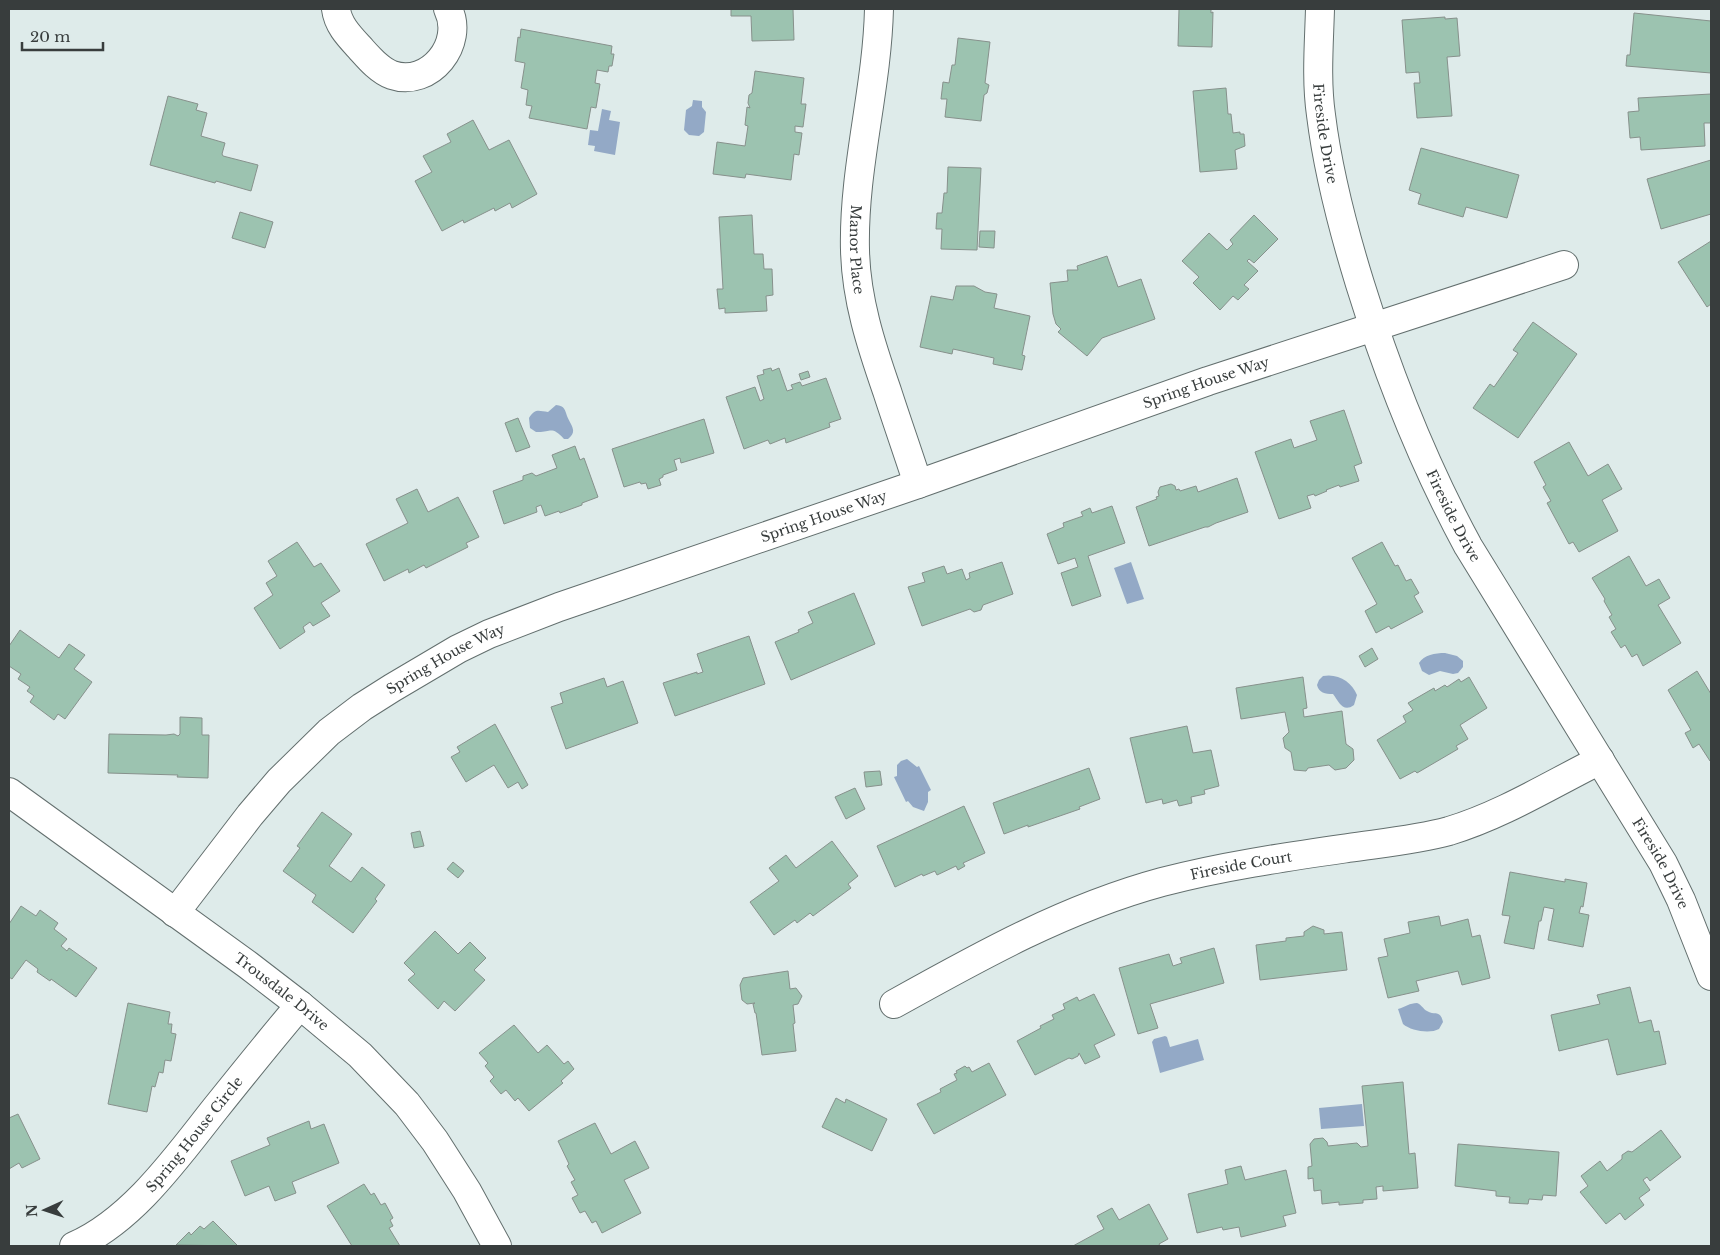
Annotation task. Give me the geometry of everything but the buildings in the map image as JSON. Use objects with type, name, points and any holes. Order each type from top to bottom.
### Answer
[{"type":"street","points":[[336,9],[343,29],[372,60],[386,72],[403,77],[412,77],[427,70],[446,53],[453,30],[448,9]]},
{"type":"street","name":"Manor Place","points":[[878,9],[878,42],[858,194],[855,251],[857,281],[868,335],[918,484]]},
{"type":"street","name":"Fireside Drive","points":[[1320,9],[1319,85],[1326,146],[1345,230],[1374,327],[1396,390],[1453,518],[1482,570],[1663,863],[1681,900],[1711,976]]},
{"type":"street","name":"Spring House Way","points":[[175,913],[250,815],[279,781],[329,732],[362,707],[458,649],[515,623],[558,607],[918,484],[1126,409],[1564,265]]},
{"type":"street","name":"Fireside Court","points":[[894,1004],[1009,941],[1082,908],[1121,894],[1199,873],[1242,864],[1408,840],[1448,831],[1503,810],[1600,760]]},
{"type":"street","name":"Trousdale Drive","points":[[9,792],[300,1005],[360,1055],[407,1104],[435,1141],[467,1191],[497,1246]]},
{"type":"street","name":"Spring House Circle","points":[[74,1246],[100,1234],[146,1191],[196,1133],[300,1005]]},
{"type":"water","points":[[693,100],[702,101],[702,107],[706,112],[704,132],[699,136],[689,135],[684,130],[686,110],[692,106]]},
{"type":"water","points":[[602,109],[611,111],[609,120],[620,122],[615,155],[594,151],[595,146],[588,145],[590,130],[598,131]]},
{"type":"water","points":[[556,405],[564,409],[573,428],[573,433],[568,439],[564,439],[553,431],[536,432],[530,428],[529,418],[533,413],[537,411],[548,412]]},
{"type":"water","points":[[1131,562],[1144,599],[1127,604],[1114,568]]},
{"type":"water","points":[[1445,653],[1457,656],[1463,661],[1463,667],[1458,673],[1453,674],[1440,671],[1429,675],[1422,671],[1419,663],[1424,658],[1434,654]]},
{"type":"water","points":[[1323,676],[1339,677],[1348,682],[1357,695],[1354,705],[1347,708],[1344,707],[1333,694],[1321,691],[1317,685]]},
{"type":"water","points":[[907,759],[917,767],[919,766],[931,790],[928,792],[928,802],[924,811],[913,807],[908,801],[906,802],[894,777],[897,776],[897,765]]},
{"type":"water","points":[[1417,1003],[1427,1011],[1439,1014],[1443,1022],[1439,1029],[1435,1031],[1421,1031],[1403,1024],[1398,1009]]},
{"type":"water","points":[[1165,1036],[1170,1047],[1198,1039],[1204,1060],[1160,1073],[1152,1042],[1154,1039]]},
{"type":"water","points":[[1362,1104],[1364,1126],[1321,1129],[1319,1108]]}]
